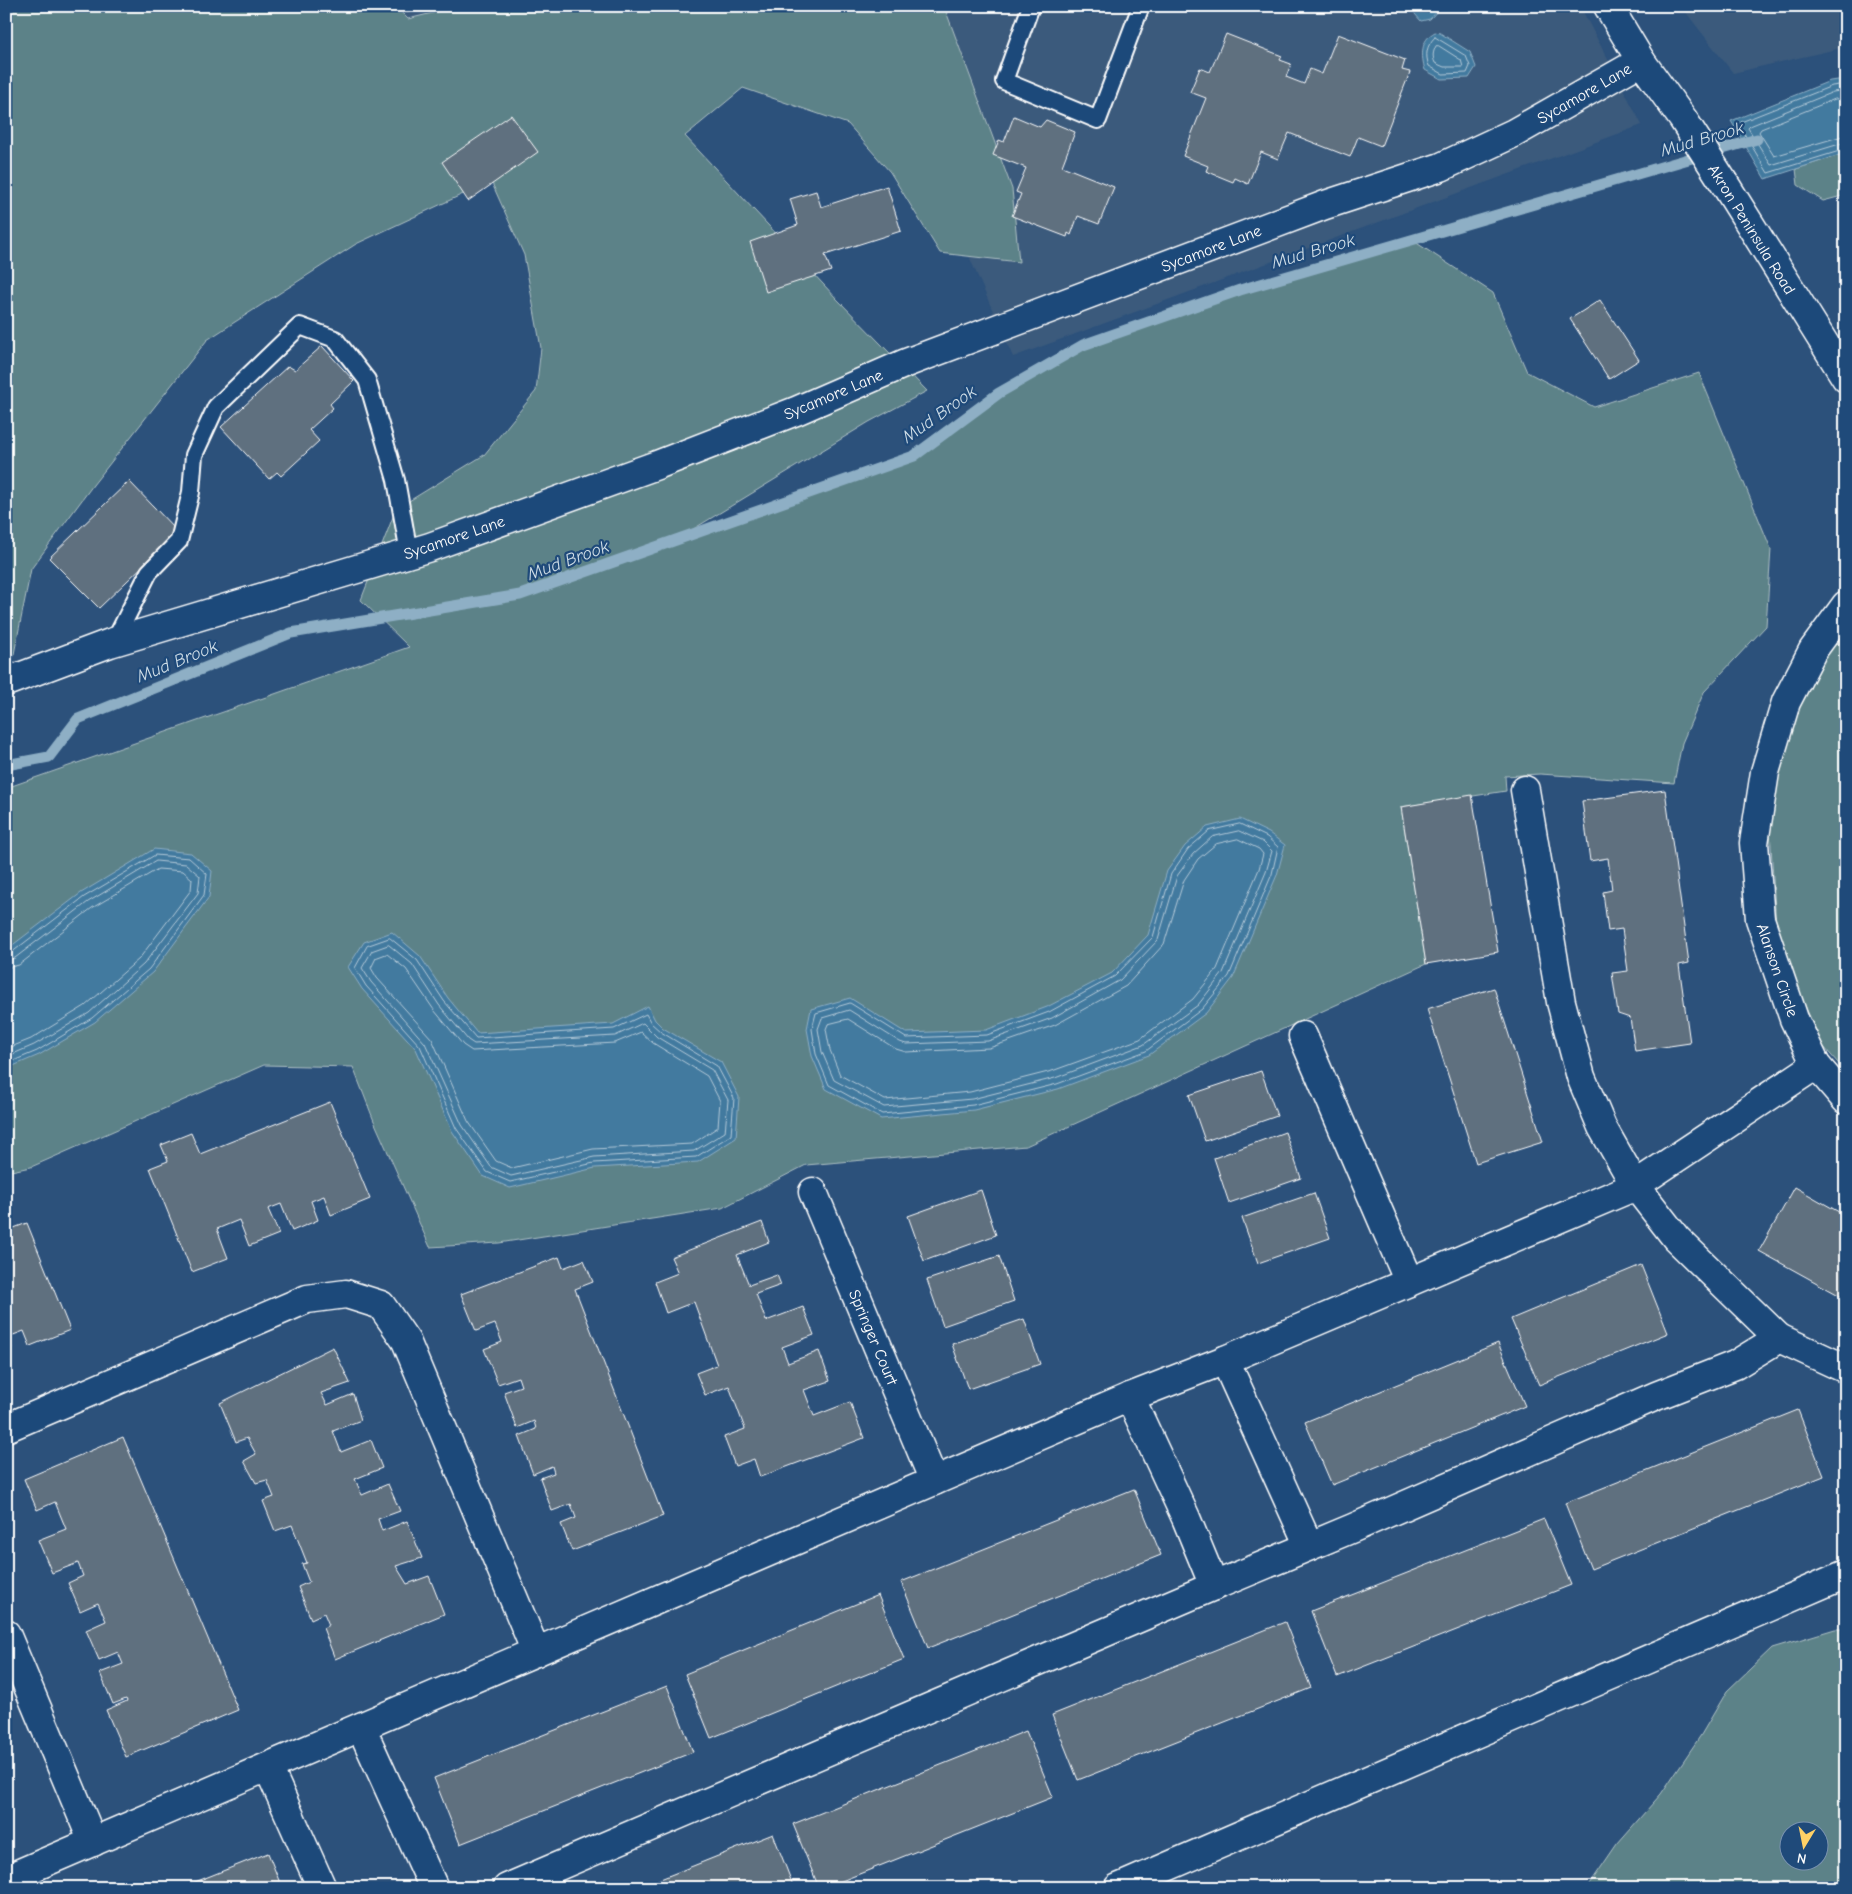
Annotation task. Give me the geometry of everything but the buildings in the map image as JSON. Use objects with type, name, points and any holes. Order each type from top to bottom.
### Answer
[{"type":"street","name":"Akron Peninsula Road","points":[[1608,6],[1641,61],[1683,119],[1846,378]]},
{"type":"street","name":"Sycamore Lane","points":[[6,682],[114,642],[439,544],[658,465],[796,411],[906,363],[1306,212],[1441,167],[1514,133],[1641,61]]},
{"type":"street","name":"Alanson Circle","points":[[1846,605],[1813,650],[1786,702],[1765,772],[1754,843],[1760,919],[1794,1019],[1816,1065],[1846,1100]]},
{"type":"street","points":[[1526,790],[1561,1002],[1580,1076],[1602,1126],[1635,1185],[1676,1238],[1756,1318],[1778,1338],[1846,1369]]},
{"type":"street","points":[[1304,1036],[1410,1282]]},
{"type":"street","points":[[6,1878],[1130,1397],[1410,1282],[1635,1185],[1816,1065]]},
{"type":"street","name":"Springer Court","points":[[814,1192],[934,1481]]},
{"type":"street","points":[[6,1428],[307,1299],[346,1294],[381,1305],[406,1341],[536,1652]]},
{"type":"street","points":[[507,1888],[1656,1396],[1735,1365],[1778,1338]]},
{"type":"street","points":[[1224,1360],[1309,1546]]},
{"type":"street","points":[[1130,1397],[1186,1518],[1214,1586]]},
{"type":"street","points":[[1118,1888],[1846,1574]]},
{"type":"street","points":[[6,1634],[93,1842]]},
{"type":"street","points":[[361,1727],[434,1888]]},
{"type":"street","points":[[268,1767],[322,1888]]},
{"type":"lane","points":[[1031,6],[1004,81],[1098,120],[1141,6]]},
{"type":"lane","points":[[114,642],[149,572],[179,541],[191,492],[194,456],[216,407],[300,326],[335,339],[367,380],[396,480],[410,553]]},
{"type":"shaded area","points":[[395,6],[461,6],[408,19]]},
{"type":"shaded area","points":[[860,6],[1580,6],[1642,125],[1013,357]]},
{"type":"shaded area","points":[[1681,6],[1846,6],[1846,47],[1733,73]]},
{"type":"green space","points":[[6,6],[395,6],[408,19],[461,6],[944,6],[1012,189],[1019,262],[940,253],[890,172],[848,124],[743,88],[685,136],[837,299],[927,391],[869,422],[672,542],[914,456],[999,393],[1083,345],[1240,290],[1412,240],[1493,293],[1527,372],[1594,407],[1699,373],[1771,549],[1766,626],[1704,692],[1682,743],[1674,783],[1540,774],[1505,776],[1506,791],[1401,807],[1426,964],[1026,1146],[806,1165],[722,1208],[499,1243],[430,1247],[374,1121],[353,1067],[264,1065],[31,1167],[6,1172],[6,788],[409,647],[361,600],[396,509],[484,455],[536,391],[541,348],[524,255],[491,181],[356,244],[207,340],[93,485],[31,569],[6,694]]},
{"type":"green space","points":[[1846,153],[1846,195],[1823,201],[1798,185],[1796,169]]},
{"type":"green space","points":[[1846,617],[1846,1072],[1823,1046],[1801,997],[1776,925],[1769,814],[1792,722],[1818,659]]},
{"type":"green space","points":[[1835,1629],[1846,1629],[1846,1888],[1587,1888],[1617,1844],[1661,1794],[1701,1735],[1727,1691],[1772,1648]]},
{"type":"water","points":[[1414,6],[1442,6],[1430,19],[1421,21],[1415,14]]},
{"type":"water","points":[[1435,32],[1440,33],[1470,52],[1476,67],[1469,78],[1441,79],[1425,70],[1423,59],[1424,44],[1430,35]]},
{"type":"water","points":[[1846,79],[1846,153],[1765,179],[1731,121],[1830,81]]},
{"type":"water","points":[[1240,819],[1269,833],[1285,845],[1277,875],[1233,978],[1206,1013],[1149,1055],[1058,1089],[974,1110],[881,1119],[826,1089],[812,1056],[807,1029],[811,1009],[850,998],[906,1033],[986,1030],[1047,1007],[1112,973],[1148,935],[1167,871],[1185,846],[1207,827]]},
{"type":"water","points":[[154,849],[191,853],[212,871],[209,897],[153,972],[95,1022],[39,1055],[6,1069],[6,950],[81,893]]},
{"type":"water","points":[[392,932],[420,956],[448,998],[477,1033],[613,1024],[648,1006],[655,1020],[663,1028],[721,1062],[739,1097],[736,1138],[698,1162],[595,1168],[510,1188],[483,1176],[452,1131],[416,1049],[362,989],[348,967],[364,942]]},
{"type":"waterway","name":"Mud Brook","points":[[6,765],[49,757],[78,719],[291,633],[520,595],[914,456],[999,393],[1083,345],[1240,290],[1757,139]]}]
